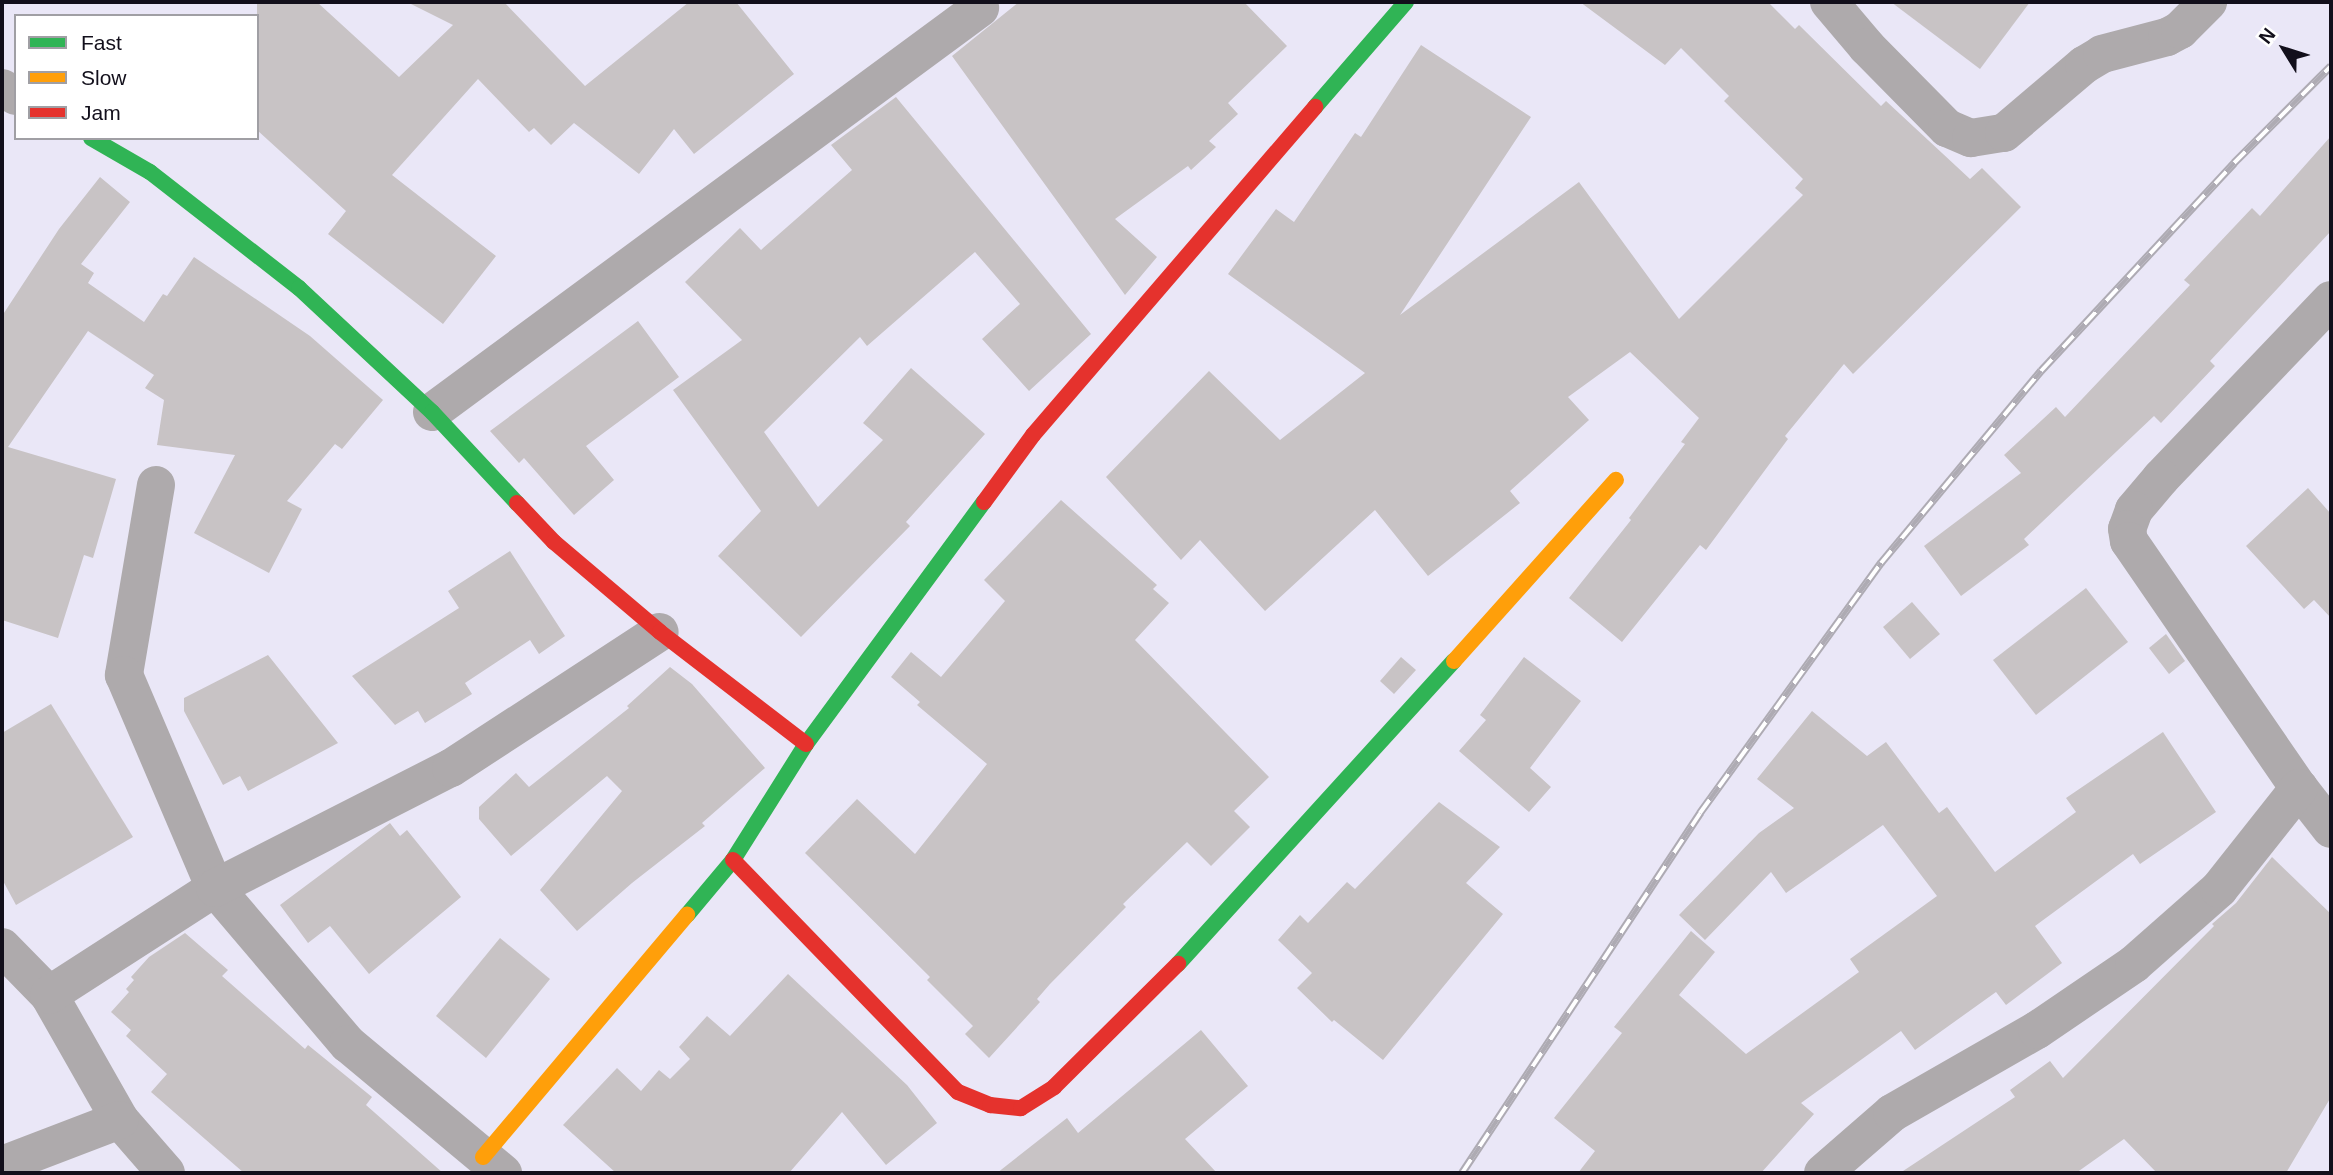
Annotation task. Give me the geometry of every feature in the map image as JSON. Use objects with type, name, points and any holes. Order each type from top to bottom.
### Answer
[{"type":"street","points":[[156,485],[124,675],[215,888],[348,1044],[493,1165],[733,860],[806,744],[1033,435],[1406,2]]},
{"type":"street","points":[[1829,2],[1867,47],[1947,128],[1971,138],[2004,133],[2084,65],[2102,54],[2167,37],[2180,30],[2208,2]]},
{"type":"street","points":[[432,412],[980,8]]},
{"type":"street","points":[[94,140],[150,172],[299,288],[432,412],[554,542],[660,632],[806,744]]},
{"type":"street","points":[[1823,1173],[1892,1113],[2037,1030],[2134,964],[2319,805],[2130,541],[2127,529],[2134,510],[2161,478],[2331,300]]},
{"type":"street","points":[[733,860],[958,1092],[990,1105],[1021,1108],[1054,1087],[1203,940],[1616,480]]},
{"type":"street","points":[[49,995],[215,888],[452,768],[660,632]]},
{"type":"street","points":[[2,947],[49,995],[120,1120],[166,1173]]},
{"type":"street","points":[[2,1165],[120,1120]]},
{"type":"building","points":[[257,2],[317,2],[399,77],[453,25],[407,2],[504,2],[585,86],[689,2],[736,2],[794,74],[694,154],[674,129],[639,174],[574,123],[551,145],[534,128],[529,132],[478,79],[392,175],[496,256],[443,324],[328,234],[346,211],[259,132]]},
{"type":"building","points":[[1019,2],[1244,2],[1287,46],[1228,103],[1238,114],[1209,141],[1216,147],[1191,170],[1188,166],[1115,219],[1157,257],[1125,295],[952,56]]},
{"type":"building","points":[[1580,2],[1768,2],[1795,29],[1799,25],[1881,106],[1886,101],[1970,179],[1982,168],[2021,207],[1853,374],[1844,364],[1785,436],[1788,439],[1706,550],[1700,545],[1622,642],[1569,598],[1631,520],[1629,518],[1685,444],[1681,442],[1699,418],[1630,352],[1568,397],[1589,420],[1510,491],[1520,503],[1428,576],[1375,510],[1265,611],[1200,540],[1181,560],[1106,477],[1209,371],[1280,440],[1365,373],[1228,274],[1276,209],[1294,222],[1355,133],[1361,137],[1421,45],[1531,117],[1400,315],[1579,182],[1679,319],[1803,195],[1795,188],[1803,179],[1724,101],[1729,96],[1681,48],[1665,65]]},
{"type":"building","points":[[1891,2],[2030,2],[1980,69]]},
{"type":"building","points":[[896,97],[1091,334],[1029,391],[982,339],[1020,304],[975,252],[867,346],[860,337],[764,432],[818,507],[883,440],[863,423],[911,368],[985,434],[906,522],[910,526],[801,637],[718,556],[761,511],[673,390],[742,340],[685,282],[740,228],[761,250],[852,170],[831,145]]},
{"type":"building","points":[[2331,136],[2331,231],[2210,361],[2215,366],[2161,423],[2154,416],[2024,539],[2029,545],[1961,596],[1924,546],[2021,473],[2004,455],[2056,407],[2065,417],[2190,285],[2184,280],[2252,208],[2260,216]]},
{"type":"building","points":[[100,177],[130,202],[81,264],[94,273],[88,283],[144,322],[163,294],[167,296],[194,257],[310,336],[383,400],[342,449],[335,444],[287,501],[302,509],[269,573],[194,533],[235,455],[157,445],[164,400],[145,388],[154,375],[88,331],[8,447],[116,479],[93,558],[84,555],[58,638],[2,620],[2,316],[59,229]]},
{"type":"building","points":[[638,321],[679,377],[586,446],[614,480],[574,515],[524,458],[519,463],[490,431]]},
{"type":"building","points":[[2308,488],[2331,514],[2331,618],[2314,600],[2304,609],[2246,546]]},
{"type":"building","points":[[1061,500],[1157,585],[1153,589],[1169,603],[1135,640],[1269,777],[1234,811],[1250,827],[1211,866],[1187,842],[1123,904],[1126,907],[1050,984],[1037,999],[1040,1002],[989,1058],[965,1034],[973,1026],[927,980],[930,977],[805,853],[857,799],[915,854],[987,764],[917,705],[920,702],[891,677],[911,652],[941,677],[1005,601],[984,580]]},
{"type":"building","points":[[510,551],[565,636],[539,654],[530,640],[465,683],[472,694],[425,723],[418,711],[395,725],[352,676],[459,608],[448,591]]},
{"type":"building","points":[[2086,588],[2128,642],[2036,715],[1993,660]]},
{"type":"building","points":[[1912,602],[1940,634],[1910,659],[1883,627]]},
{"type":"building","points":[[2166,634],[2185,661],[2169,674],[2149,648]]},
{"type":"building","points":[[268,655],[338,743],[248,791],[240,776],[223,785],[184,711],[184,698]]},
{"type":"building","points":[[1401,657],[1416,670],[1394,694],[1380,681]]},
{"type":"building","points":[[1524,657],[1581,701],[1530,768],[1551,787],[1529,812],[1459,751],[1486,720],[1480,715]]},
{"type":"building","points":[[670,667],[692,684],[765,768],[702,823],[705,826],[632,883],[577,931],[540,890],[622,791],[607,776],[511,856],[479,819],[479,807],[516,773],[529,787],[629,708],[627,706]]},
{"type":"building","points":[[51,704],[133,837],[16,905],[2,879],[2,733]]},
{"type":"building","points":[[1812,711],[1867,756],[1886,742],[1939,813],[1947,807],[1995,872],[2076,812],[2066,798],[2163,732],[2216,812],[2140,864],[2133,854],[2035,926],[2062,963],[2006,1005],[1996,992],[1915,1050],[1901,1031],[1801,1103],[1814,1114],[1761,1173],[1578,1173],[1595,1151],[1554,1118],[1622,1033],[1614,1027],[1691,931],[1715,952],[1679,995],[1746,1054],[1859,972],[1850,959],[1937,896],[1883,825],[1786,893],[1771,872],[1705,940],[1679,915],[1759,833],[1794,808],[1757,779]]},
{"type":"building","points":[[1439,802],[1500,847],[1466,883],[1503,914],[1383,1060],[1334,1020],[1332,1022],[1297,988],[1312,973],[1278,940],[1300,915],[1308,923],[1347,882],[1355,889]]},
{"type":"building","points":[[390,823],[400,836],[407,830],[461,897],[369,974],[330,926],[308,943],[280,905]]},
{"type":"building","points":[[2272,857],[2331,914],[2331,1097],[2286,1173],[2157,1173],[2124,1139],[2076,1173],[1900,1173],[2015,1097],[2010,1090],[2050,1061],[2063,1078],[2214,926],[2212,924],[2236,903]]},
{"type":"building","points":[[185,933],[228,970],[222,976],[305,1049],[308,1045],[372,1097],[366,1105],[443,1173],[244,1173],[151,1092],[167,1074],[126,1036],[131,1030],[111,1012],[129,992],[126,989],[134,980],[131,977],[149,957]]},
{"type":"building","points":[[500,938],[550,979],[486,1058],[436,1016]]},
{"type":"building","points":[[788,974],[907,1085],[937,1123],[886,1165],[842,1112],[789,1173],[616,1173],[563,1125],[617,1068],[641,1091],[659,1070],[670,1079],[690,1059],[679,1047],[707,1016],[730,1036]]},
{"type":"building","points":[[1201,1030],[1248,1086],[1185,1139],[1217,1173],[997,1173],[1067,1118],[1078,1133]]},
{"type":"railway","points":[[1462,1173],[1700,813],[1881,563],[2041,371],[2234,163],[2331,66]]},
{"type":"traffic: fast","points":[[1315,107],[1406,2]]},
{"type":"traffic: fast","points":[[94,140],[150,172],[299,288],[432,412],[517,503]]},
{"type":"traffic: fast","points":[[687,915],[733,860],[806,744],[984,502]]},
{"type":"traffic: fast","points":[[1178,964],[1454,661]]},
{"type":"traffic: slow","points":[[1454,661],[1616,480]]},
{"type":"traffic: slow","points":[[483,1157],[687,915]]},
{"type":"traffic: jam","points":[[984,502],[1033,435],[1315,107]]},
{"type":"traffic: jam","points":[[517,503],[554,542],[660,632],[806,744]]},
{"type":"traffic: jam","points":[[733,860],[958,1092],[990,1105],[1021,1108],[1054,1087],[1178,964]]}]
